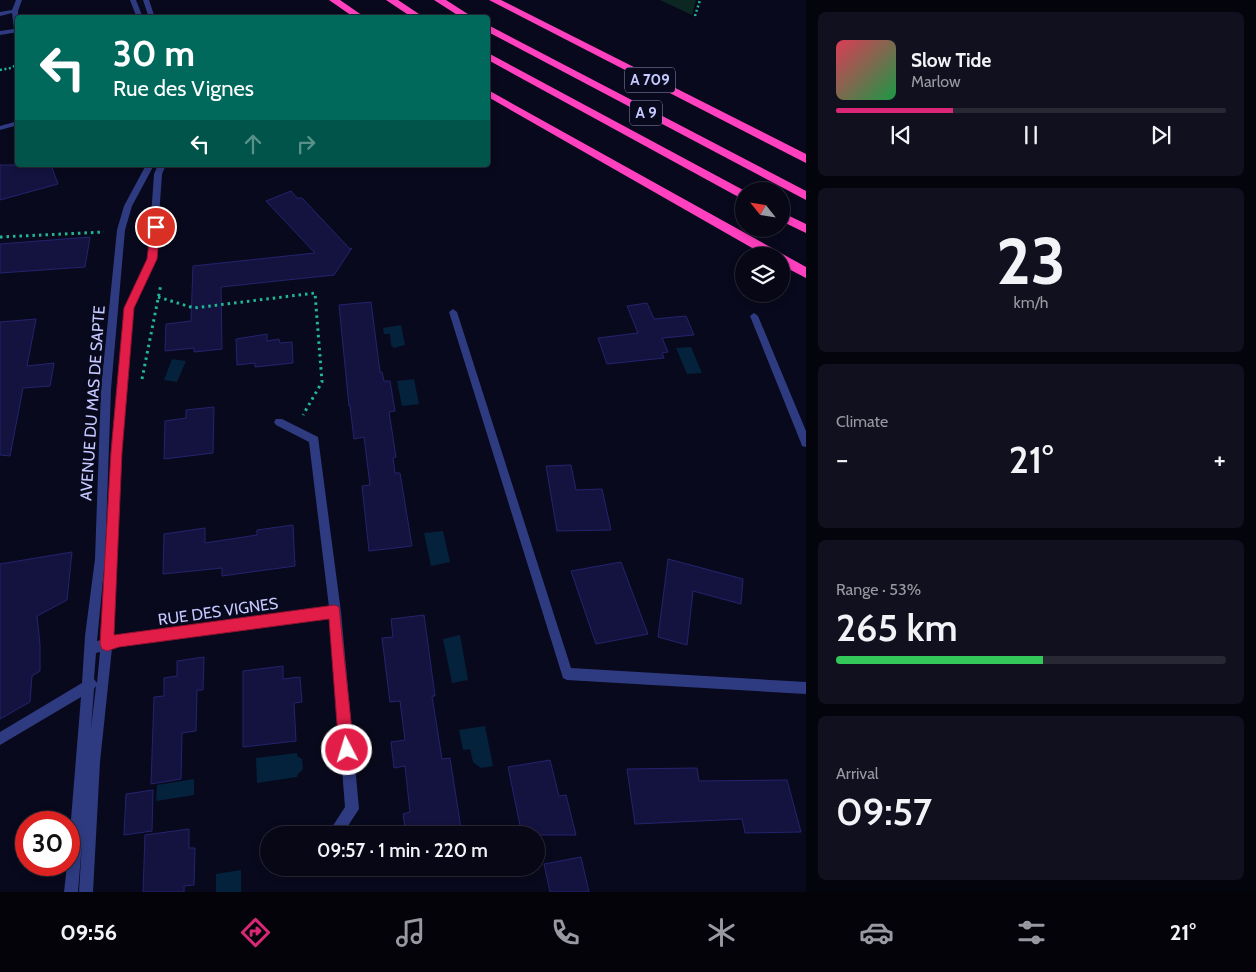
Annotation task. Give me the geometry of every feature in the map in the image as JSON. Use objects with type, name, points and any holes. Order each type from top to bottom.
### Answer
[{"type":"highway","points":[[334,0],[357,15]]},
{"type":"highway","points":[[391,0],[416,15]]},
{"type":"highway","points":[[439,0],[465,15]]},
{"type":"highway","name":"A 709","points":[[494,0],[806,159]]},
{"type":"highway","name":"A 9","points":[[490,29],[806,196]]},
{"type":"highway","name":"A 9","points":[[490,57],[735,191]]},
{"type":"highway","points":[[490,94],[760,247]]},
{"type":"highway","points":[[790,221],[806,230]]},
{"type":"highway","points":[[790,264],[806,273]]},
{"type":"street","points":[[15,15],[19,0]]},
{"type":"street","points":[[133,0],[139,15]]},
{"type":"street","points":[[146,0],[151,15]]},
{"type":"street","points":[[0,14],[15,11]]},
{"type":"street","points":[[0,33],[15,30]]},
{"type":"street","points":[[0,128],[15,124]]},
{"type":"street","name":"AVENUE DU MAS DE SAPTE","points":[[71,892],[100,559],[106,389],[121,230],[128,206],[149,167]]},
{"type":"street","name":"AVENUE DU MAS DE SAPTE","points":[[86,892],[94,762],[107,644],[116,452],[129,308],[152,259],[158,174],[161,167]]},
{"type":"street","points":[[454,312],[568,674],[806,688]]},
{"type":"street","points":[[754,316],[806,443]]},
{"type":"street","points":[[279,422],[314,440],[335,612],[352,809],[340,826]]},
{"type":"street","name":"RUE DES VIGNES","points":[[107,644],[119,640],[335,612]]},
{"type":"street","points":[[91,649],[107,644]]},
{"type":"street","points":[[0,739],[103,678]]},
{"type":"path","points":[[695,16],[700,0]]},
{"type":"path","points":[[0,70],[15,66]]},
{"type":"path","points":[[0,237],[121,230]]},
{"type":"path","points":[[141,384],[162,279]]},
{"type":"path","points":[[158,297],[194,308],[315,293],[322,382],[295,430]]},
{"type":"green space","points":[[660,0],[696,0],[692,15]]},
{"type":"water","points":[[401,325],[405,345],[394,348],[391,345],[390,334],[384,334],[383,328]]},
{"type":"water","points":[[691,347],[702,373],[687,374],[676,348]]},
{"type":"water","points":[[172,359],[186,361],[177,382],[164,380]]},
{"type":"water","points":[[414,379],[419,404],[402,406],[397,381]]},
{"type":"water","points":[[443,531],[450,562],[431,566],[424,533]]},
{"type":"water","points":[[460,635],[468,680],[452,683],[443,639]]},
{"type":"water","points":[[485,726],[493,766],[481,768],[473,762],[470,749],[463,750],[459,730]]},
{"type":"water","points":[[297,753],[297,756],[302,759],[303,769],[297,777],[257,783],[256,758]]},
{"type":"water","points":[[194,779],[194,795],[156,801],[157,785]]},
{"type":"water","points":[[241,870],[241,892],[216,892],[216,874]]},
{"type":"building","points":[[0,165],[52,167],[58,184],[0,200]]},
{"type":"building","points":[[291,191],[297,198],[302,198],[350,249],[352,248],[334,275],[221,287],[222,349],[194,352],[194,348],[165,351],[166,324],[191,321],[193,266],[315,253],[266,201]]},
{"type":"building","points":[[90,237],[85,267],[0,273],[0,244]]},
{"type":"building","points":[[371,302],[380,372],[382,372],[384,381],[390,381],[395,411],[389,412],[396,457],[393,458],[395,473],[400,473],[412,546],[369,551],[362,486],[370,485],[364,437],[354,439],[339,305]]},
{"type":"building","points":[[647,303],[654,319],[686,316],[694,335],[662,338],[668,352],[662,353],[664,358],[607,364],[598,338],[638,333],[627,306]]},
{"type":"building","points":[[36,319],[27,366],[54,363],[50,386],[23,388],[10,456],[0,455],[0,322]]},
{"type":"building","points":[[267,334],[267,341],[279,339],[280,343],[292,342],[293,363],[255,367],[255,363],[237,365],[236,339]]},
{"type":"building","points":[[214,407],[213,453],[164,459],[165,421],[186,418],[186,410]]},
{"type":"building","points":[[571,465],[576,490],[602,489],[611,530],[557,531],[546,466]]},
{"type":"building","points":[[293,525],[295,566],[222,576],[222,568],[163,574],[164,534],[205,528],[205,543],[257,535],[257,530]]},
{"type":"building","points":[[72,552],[67,600],[37,616],[40,671],[32,676],[30,702],[0,719],[0,564]]},
{"type":"building","points":[[668,559],[743,579],[741,604],[693,591],[687,645],[658,637]]},
{"type":"building","points":[[621,562],[648,634],[596,644],[571,571]]},
{"type":"building","points":[[424,615],[435,696],[432,696],[442,759],[450,758],[461,826],[405,826],[403,814],[410,812],[405,766],[394,768],[391,742],[405,740],[400,701],[390,702],[382,638],[393,637],[391,619]]},
{"type":"building","points":[[204,657],[203,690],[197,690],[196,731],[182,733],[181,779],[151,784],[154,697],[164,696],[164,678],[177,676],[177,661]]},
{"type":"building","points":[[283,666],[283,679],[300,677],[302,702],[294,703],[296,741],[243,747],[243,671]]},
{"type":"building","points":[[550,760],[559,796],[566,795],[576,835],[545,835],[545,826],[520,826],[508,767]]},
{"type":"building","points":[[697,768],[699,781],[787,780],[801,832],[745,833],[742,819],[635,824],[627,769]]},
{"type":"building","points":[[153,790],[152,831],[124,835],[126,794]]},
{"type":"building","points":[[189,829],[189,848],[195,848],[194,885],[184,886],[184,892],[143,892],[145,835]]},
{"type":"building","points":[[581,857],[589,892],[550,892],[545,864]]},
{"type":"route","points":[[156,227],[152,259],[129,308],[116,452],[107,644],[119,640],[335,612],[347,750]]}]
